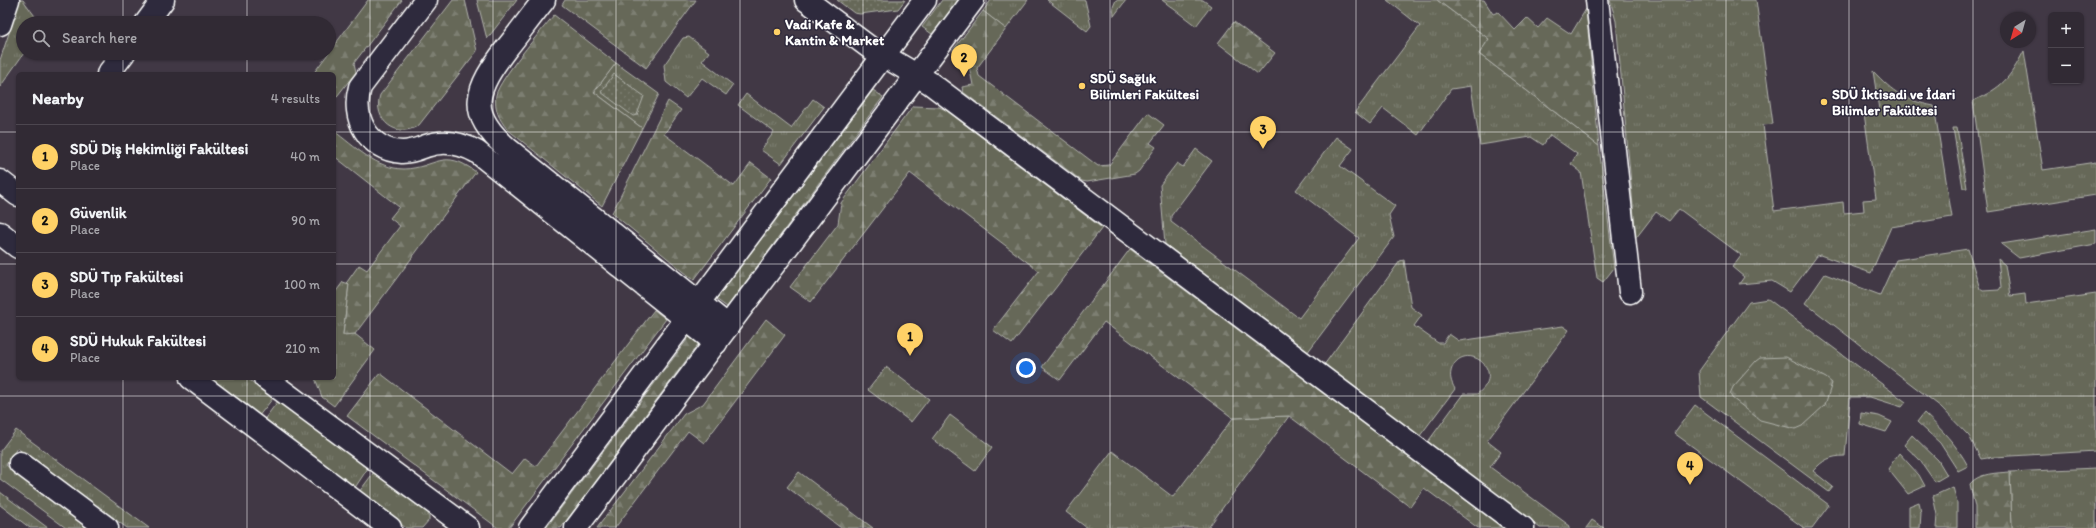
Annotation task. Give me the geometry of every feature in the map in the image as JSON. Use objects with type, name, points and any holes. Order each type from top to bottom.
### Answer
[{"type":"street","points":[[0,24],[8,0]]},
{"type":"street","points":[[151,16],[163,0]]},
{"type":"street","points":[[426,0],[364,80],[357,102],[358,117],[369,137],[388,149],[411,151],[441,143],[463,146],[476,152],[693,311],[722,334]]},
{"type":"street","points":[[544,0],[486,77],[479,96],[482,117],[490,132],[508,149],[693,311]]},
{"type":"street","points":[[806,0],[884,56],[917,74],[1523,528]]},
{"type":"street","points":[[530,528],[926,0]]},
{"type":"street","points":[[576,528],[973,0]]},
{"type":"street","points":[[1598,0],[1630,292]]},
{"type":"street","points":[[110,72],[119,60]]},
{"type":"street","points":[[463,146],[474,134],[482,117]]},
{"type":"street","points":[[0,181],[16,193]]},
{"type":"street","points":[[0,233],[16,245]]},
{"type":"street","points":[[194,380],[390,528]]},
{"type":"street","points":[[269,380],[456,524]]},
{"type":"street","points":[[20,463],[107,528]]},
{"type":"green space","points":[[20,0],[23,0],[35,16],[16,16],[16,60],[19,60],[0,87],[0,60]]},
{"type":"green space","points":[[368,0],[402,0],[354,63],[356,72],[336,97],[336,72],[314,72],[323,60],[336,60],[336,43]]},
{"type":"green space","points":[[453,0],[465,0],[477,51],[419,125],[411,129],[395,129],[388,125],[383,119],[378,104],[380,95]]},
{"type":"green space","points":[[477,0],[517,0],[487,39]]},
{"type":"green space","points":[[565,0],[696,0],[646,68],[562,5]]},
{"type":"green space","points":[[837,0],[905,0],[898,9],[860,14],[854,13]]},
{"type":"green space","points":[[942,0],[958,0],[932,34],[922,27]]},
{"type":"green space","points":[[991,0],[1028,0],[1006,29],[983,11]]},
{"type":"green space","points":[[1047,0],[1085,0],[1091,26],[1087,31]]},
{"type":"green space","points":[[1116,0],[1126,0],[1114,16],[1113,7]]},
{"type":"green space","points":[[1162,0],[1203,0],[1211,6],[1196,26]]},
{"type":"green space","points":[[1387,0],[1437,0],[1489,39],[1479,54],[1599,146],[1614,268],[1603,282],[1597,278],[1581,172],[1571,164],[1577,154],[1550,135],[1543,145],[1531,137],[1480,145],[1471,86],[1451,89],[1418,135],[1383,108],[1370,124],[1355,112],[1420,26]]},
{"type":"green space","points":[[1437,0],[1484,0],[1493,14],[1498,12],[1515,30],[1527,18],[1538,28],[1547,18],[1571,34],[1586,9],[1599,146],[1479,54],[1489,39]]},
{"type":"green space","points":[[1610,0],[1756,0],[1773,124],[1763,125],[1774,211],[1843,202],[1844,213],[1864,211],[1863,200],[1876,199],[1864,113],[1879,110],[1873,71],[1887,85],[1900,94],[1915,101],[1934,106],[1952,217],[1891,227],[1871,273],[1820,255],[1817,256],[1790,292],[1772,281],[1739,284],[1744,277],[1732,267],[1741,255],[1679,209],[1669,221],[1656,212],[1636,238],[1616,21]]},
{"type":"green space","points":[[983,11],[1006,29],[977,68],[979,76],[1098,166],[1109,165],[1148,113],[1164,125],[1150,143],[1156,147],[1139,171],[1135,174],[1087,182],[1082,181],[963,92],[962,87],[973,85],[969,66],[958,68],[953,50]]},
{"type":"green space","points":[[554,15],[616,63],[594,92],[642,128],[602,206],[507,129],[499,118],[496,109],[496,95],[499,87]]},
{"type":"green space","points":[[1234,22],[1275,53],[1258,74],[1218,43]]},
{"type":"green space","points":[[689,37],[709,52],[702,61],[733,85],[726,95],[702,78],[686,98],[666,82],[664,65],[683,38]]},
{"type":"green space","points":[[2024,51],[2043,170],[2096,162],[2096,195],[1988,212],[1973,101],[1992,91],[2004,81],[2014,69]]},
{"type":"green space","points":[[616,63],[659,94],[642,128],[594,92]]},
{"type":"green space","points":[[614,74],[644,96],[637,115],[633,116],[601,92]]},
{"type":"green space","points":[[873,90],[883,97],[727,307],[716,299]]},
{"type":"green space","points":[[746,94],[791,128],[813,99],[824,107],[781,164],[761,150],[774,132],[738,105]]},
{"type":"green space","points":[[668,101],[681,110],[664,134],[734,186],[751,163],[771,178],[694,280],[612,213]]},
{"type":"green space","points":[[913,106],[939,107],[946,110],[1102,228],[1012,344],[993,330],[1039,271],[910,173],[811,302],[790,287],[838,224],[841,203]]},
{"type":"green space","points":[[1953,128],[1957,128],[1967,188],[1963,188]]},
{"type":"green space","points":[[336,133],[366,156],[394,168],[415,168],[447,160],[465,165],[476,172],[355,334],[343,335],[349,284],[347,282],[359,265],[367,270],[400,226],[390,218],[399,207],[336,158]]},
{"type":"green space","points":[[1336,137],[1353,149],[1340,166],[1395,206],[1389,215],[1394,237],[1307,353],[1165,244],[1160,185],[1177,163],[1183,167],[1196,149],[1212,161],[1171,216],[1171,222],[1299,318],[1359,238],[1296,190]]},
{"type":"green space","points":[[2096,229],[2096,244],[2019,258],[2001,244]]},
{"type":"green space","points":[[1130,249],[1503,528],[1478,528],[1424,488],[1410,507],[1289,416],[1233,418],[1104,322],[1060,380],[1042,367]]},
{"type":"green space","points":[[1968,249],[1980,289],[1983,291],[1999,290],[2001,287],[1998,259],[2005,265],[2010,296],[2025,294],[2026,304],[2096,294],[2096,451],[1981,459],[1969,436],[1941,407],[1805,303],[1825,274],[1880,295],[1896,260]]},
{"type":"green space","points":[[1404,260],[1411,307],[1422,315],[1414,326],[1438,343],[1443,343],[1449,334],[1459,341],[1563,326],[1569,330],[1487,441],[1501,452],[1490,467],[1570,526],[1569,528],[1540,528],[1427,443],[1463,394],[1477,394],[1486,385],[1488,376],[1487,368],[1474,357],[1466,357],[1458,360],[1452,368],[1451,376],[1455,389],[1419,437],[1324,365],[1400,261]]},
{"type":"green space","points":[[343,282],[349,284],[343,334],[355,334],[375,350],[334,406],[322,397],[316,380],[336,380],[336,291]]},
{"type":"green space","points":[[1768,299],[1906,402],[1902,407],[1870,397],[1850,397],[1845,456],[1827,459],[1813,471],[1833,487],[1829,492],[1701,397],[1699,371],[1749,302]]},
{"type":"green space","points":[[654,310],[666,319],[509,528],[498,528],[347,416],[380,373],[512,474],[525,458],[536,466]]},
{"type":"green space","points":[[766,319],[785,335],[704,443],[688,431],[615,528],[597,528],[684,414],[703,404]]},
{"type":"green space","points":[[690,336],[699,343],[561,528],[546,528]]},
{"type":"green space","points":[[1786,357],[1826,378],[1832,383],[1825,405],[1802,426],[1795,429],[1760,420],[1732,398],[1730,394],[1733,387],[1760,358]]},
{"type":"green space","points":[[886,367],[929,399],[911,422],[868,390]]},
{"type":"green space","points":[[209,380],[250,380],[273,398],[258,417]]},
{"type":"green space","points":[[278,401],[368,468],[354,489],[263,421]]},
{"type":"green space","points":[[1695,405],[1829,505],[1812,528],[1804,528],[1674,433]]},
{"type":"green space","points":[[1861,413],[1879,416],[1892,422],[1886,432],[1860,424]]},
{"type":"green space","points":[[1924,413],[1954,444],[1968,466],[1958,471],[1940,443],[1917,422]]},
{"type":"green space","points":[[950,415],[992,447],[975,471],[932,439]]},
{"type":"green space","points":[[1289,416],[1208,528],[1087,528],[1066,512],[1112,451],[1173,497],[1233,418]]},
{"type":"green space","points":[[16,430],[149,528],[127,528],[17,448],[6,465],[90,528],[66,528],[0,479],[0,451]]},
{"type":"green space","points":[[1912,435],[1938,460],[1947,475],[1935,482],[1919,459],[1904,445]]},
{"type":"green space","points":[[1899,453],[1919,475],[1925,486],[1908,494],[1888,469]]},
{"type":"green space","points":[[2096,468],[2096,528],[2012,528],[2010,472]]},
{"type":"green space","points":[[374,472],[429,513],[429,520],[422,528],[406,528],[359,492]]},
{"type":"green space","points":[[799,472],[873,528],[841,528],[787,487]]},
{"type":"green space","points":[[2010,472],[2012,528],[1975,528],[1975,507],[1970,484],[1974,480],[1983,476],[1994,473]]},
{"type":"green space","points":[[1953,487],[1957,503],[1957,528],[1936,528],[1937,515],[1933,496]]},
{"type":"green space","points":[[0,492],[48,528],[30,528],[0,505]]},
{"type":"green space","points":[[1919,502],[1921,513],[1920,528],[1909,528],[1909,506]]},
{"type":"green space","points":[[1592,520],[1604,528],[1586,528]]},
{"type":"place","name":"Vadi Kafe & Kantin & Market","points":[[777,32]]},
{"type":"place","name":"Güvenlik","points":[[964,77]]},
{"type":"place","name":"SDÜ Sağlık Bilimleri Fakültesi","points":[[1082,86]]},
{"type":"place","name":"SDÜ İktisadi ve İdari Bilimler Fakültesi","points":[[1824,102]]},
{"type":"place","name":"SDÜ Tıp Fakültesi","points":[[1263,149]]},
{"type":"place","name":"SDÜ Diş Hekimliği Fakültesi","points":[[910,356]]},
{"type":"place","name":"SDÜ Hukuk Fakültesi","points":[[1690,485]]}]
